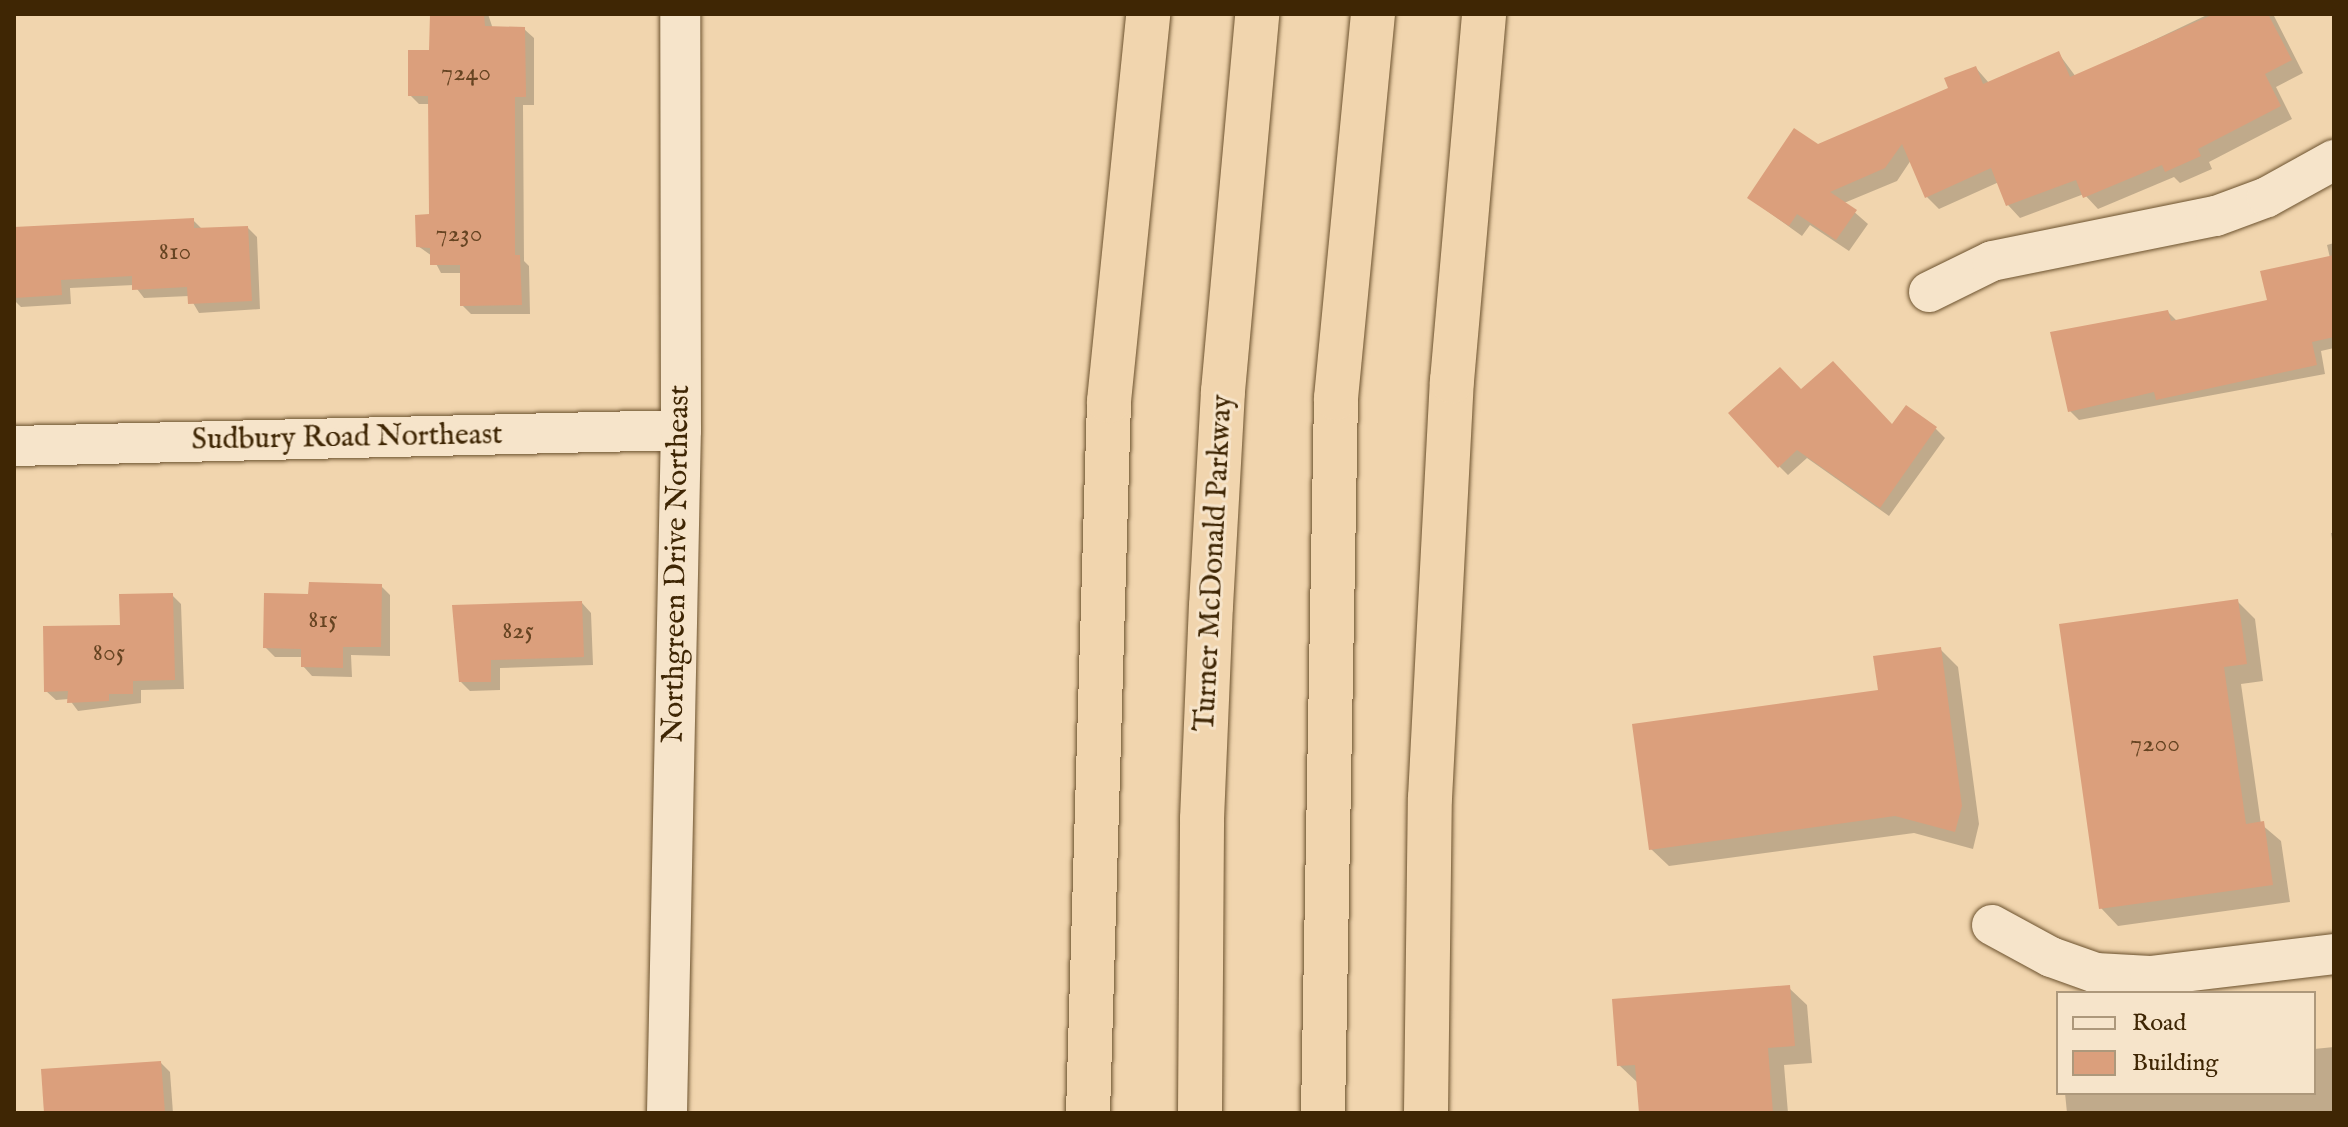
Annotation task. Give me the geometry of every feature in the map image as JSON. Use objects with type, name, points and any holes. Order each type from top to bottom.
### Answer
[{"type":"highway","points":[[1088,1113],[1109,401],[1148,14]]},
{"type":"highway","name":"Turner McDonald Parkway","points":[[1200,1113],[1202,819],[1211,606],[1223,391],[1257,14]]},
{"type":"highway","points":[[1323,1113],[1336,398],[1373,14]]},
{"type":"highway","points":[[1426,1113],[1430,798],[1452,381],[1484,14]]},
{"type":"street","name":"Northgreen Drive Northeast","points":[[667,1113],[681,430],[680,14]]},
{"type":"street","points":[[1929,292],[1992,261],[2216,216],[2267,197],[2334,160]]},
{"type":"street","name":"Sudbury Road Northeast","points":[[14,446],[681,430]]},
{"type":"street","points":[[1992,925],[2051,957],[2096,973],[2150,976],[2334,954]]},
{"type":"building","points":[[430,14],[484,14],[485,26],[525,27],[526,97],[515,97],[515,255],[520,255],[522,305],[460,306],[460,265],[430,265],[430,248],[416,247],[415,215],[429,214],[428,96],[408,96],[408,50],[429,50]]},
{"type":"building","points":[[2214,14],[2268,14],[2292,60],[2265,74],[2281,106],[2198,149],[2201,156],[2165,172],[2162,165],[2083,198],[2076,180],[2006,206],[1991,168],[1925,198],[1902,144],[1885,168],[1830,192],[1857,210],[1836,240],[1797,214],[1789,226],[1747,198],[1794,128],[1818,144],[1948,88],[1944,78],[1976,66],[1983,84],[2059,51],[2070,77]]},
{"type":"building","points":[[194,218],[194,228],[248,226],[252,301],[188,304],[187,287],[132,290],[132,276],[61,280],[62,295],[14,298],[14,227]]},
{"type":"building","points":[[2334,255],[2334,337],[2312,342],[2317,365],[2156,400],[2154,392],[2068,412],[2050,332],[2168,310],[2171,321],[2267,300],[2260,271]]},
{"type":"building","points":[[1833,361],[1892,424],[1906,405],[1937,427],[1880,508],[1797,450],[1778,468],[1728,413],[1780,367],[1801,389]]},
{"type":"building","points":[[309,582],[382,584],[381,647],[343,647],[343,668],[301,667],[301,649],[263,648],[264,593],[308,594]]},
{"type":"building","points":[[173,593],[175,680],[133,681],[133,694],[109,694],[109,701],[67,703],[68,691],[44,692],[43,626],[120,625],[119,594]]},
{"type":"building","points":[[2238,599],[2247,664],[2224,667],[2246,824],[2264,821],[2273,885],[2099,909],[2059,624]]},
{"type":"building","points":[[582,601],[584,657],[491,660],[491,682],[459,682],[452,605]]},
{"type":"building","points":[[1941,647],[1962,806],[1955,832],[1895,816],[1649,850],[1632,724],[1878,690],[1873,656]]},
{"type":"building","points":[[1790,985],[1795,1046],[1768,1048],[1773,1113],[1639,1113],[1635,1065],[1617,1066],[1612,999]]},
{"type":"building","points":[[161,1061],[165,1113],[44,1113],[41,1069]]}]
